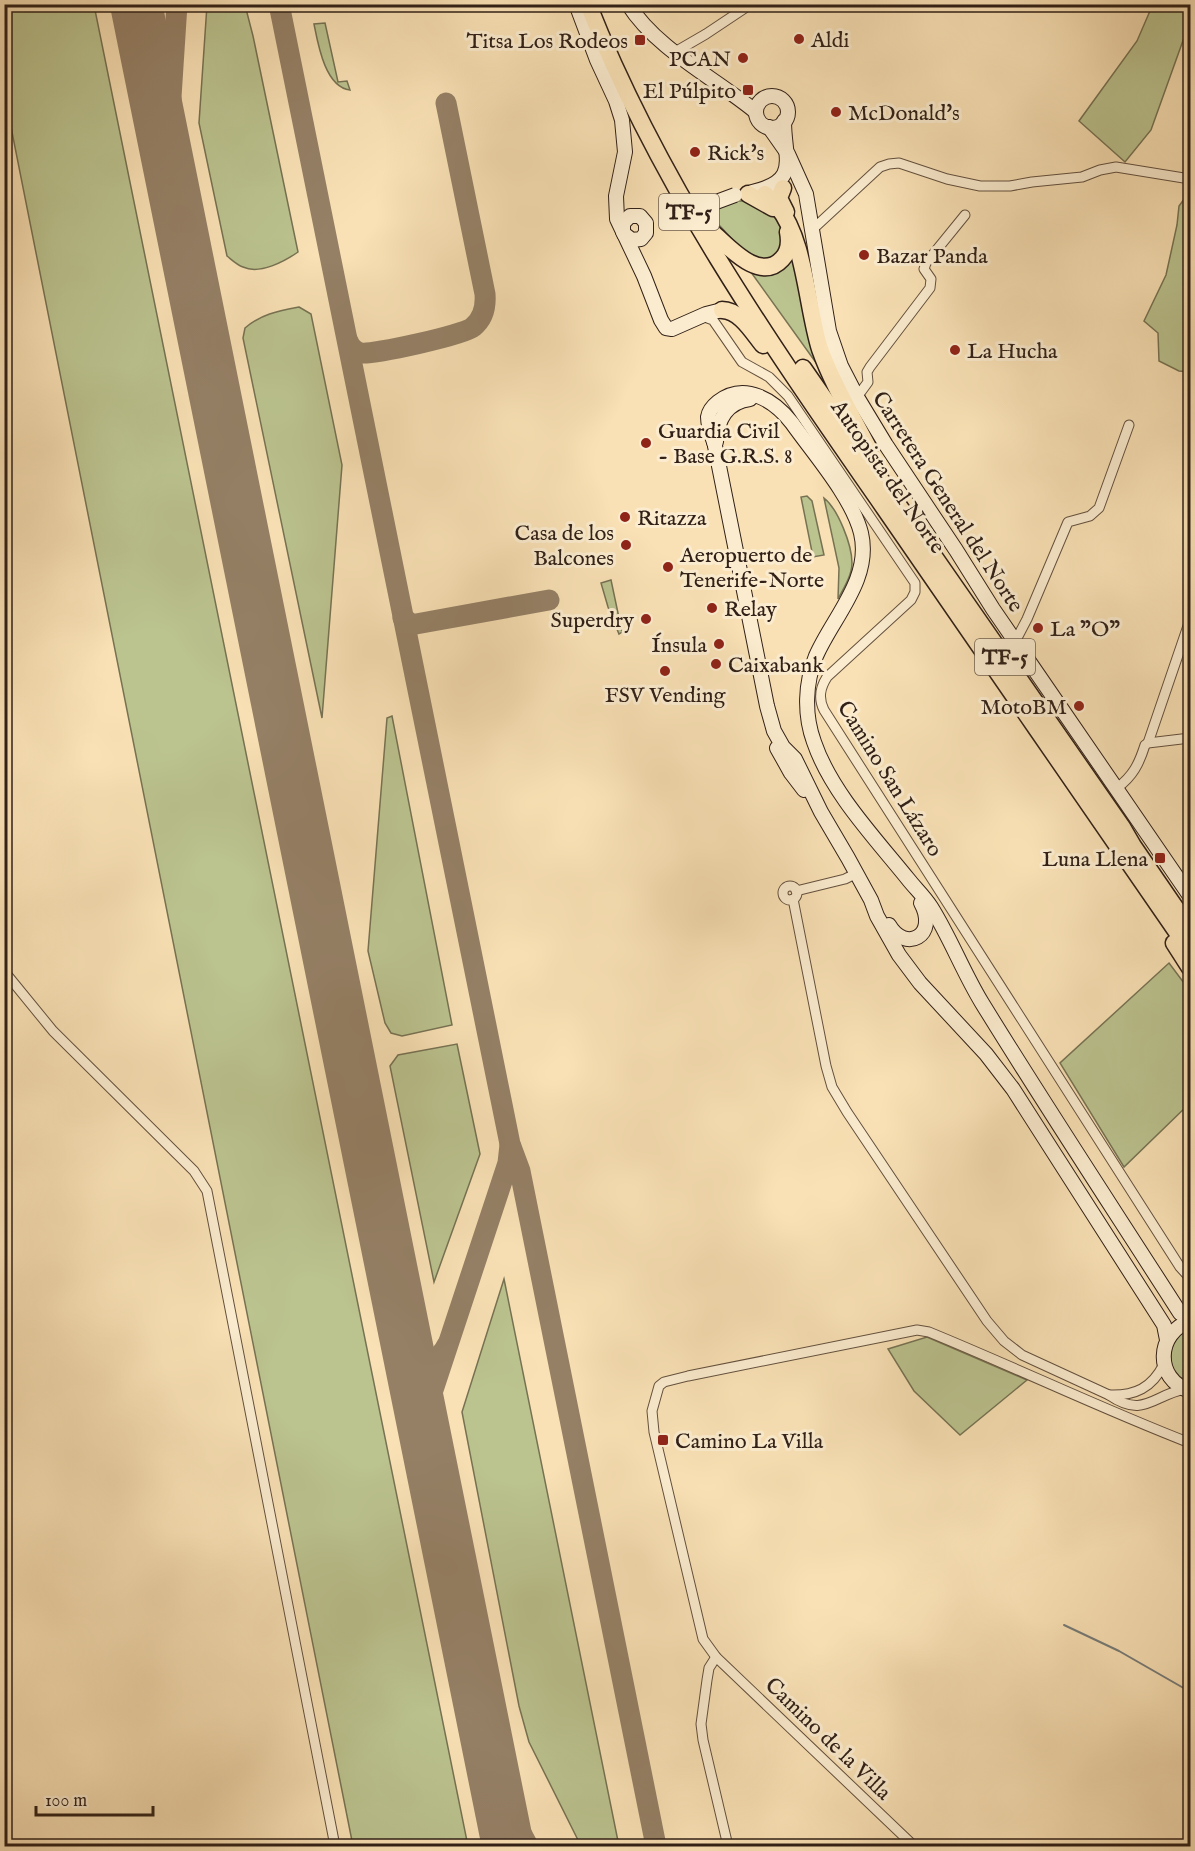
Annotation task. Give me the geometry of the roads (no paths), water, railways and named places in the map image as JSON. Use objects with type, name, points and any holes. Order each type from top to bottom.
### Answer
[{"type":"highway","name":"Autopista del Norte","points":[[588,4],[626,92],[677,191],[732,282],[813,406],[1191,951]]},
{"type":"highway","name":"Autopista del Norte","points":[[598,4],[658,137],[748,287],[1191,929]]},
{"type":"highway","points":[[783,188],[779,198],[797,235],[802,255],[801,264]]},
{"type":"highway","points":[[713,232],[746,261],[760,267],[771,266],[780,261],[787,252],[790,240],[787,230],[772,207],[749,194]]},
{"type":"highway","points":[[749,194],[778,207],[789,224],[801,264],[820,347],[829,372],[888,488]]},
{"type":"highway","points":[[722,310],[730,310],[743,321],[813,406]]},
{"type":"highway","points":[[1122,827],[1138,843],[1191,914]]},
{"type":"highway","points":[[1144,884],[1152,910],[1191,969]]},
{"type":"main road","points":[[576,4],[622,120],[625,152],[615,213],[664,326],[672,329],[722,310]]},
{"type":"main road","points":[[628,4],[647,28],[675,52],[756,112],[761,123],[769,127],[777,126],[784,121],[788,111],[782,99],[772,96],[762,99],[743,94],[717,81]]},
{"type":"main road","points":[[756,112],[762,99]]},
{"type":"main road","name":"Carretera General del Norte","points":[[784,121],[788,154]]},
{"type":"main road","name":"Carretera General del Norte","points":[[769,127],[788,154],[806,194],[829,331],[841,366],[857,398],[1016,642],[1191,896]]},
{"type":"main road","points":[[647,225],[749,194],[776,183],[785,175],[788,168],[788,154]]},
{"type":"main road","points":[[783,188],[798,174]]},
{"type":"main road","points":[[749,194],[783,188],[792,188],[806,194]]},
{"type":"main road","points":[[619,189],[621,200],[632,215],[642,218],[647,225],[646,233],[639,240],[629,239],[623,233],[623,223],[632,215]]},
{"type":"main road","points":[[871,900],[896,934],[906,939],[914,938],[923,932],[928,921],[927,913],[916,890],[838,787],[820,757],[811,735],[807,705],[811,671],[824,641],[855,585],[863,556],[863,544],[858,524],[849,504],[783,411],[765,400],[739,401],[729,408],[719,423],[715,447],[774,731],[783,747],[795,759],[887,934],[913,975],[986,1054],[1013,1089],[1164,1326],[1167,1340]]},
{"type":"main road","points":[[766,701],[770,732],[777,747],[791,773],[821,812]]},
{"type":"main road","points":[[916,890],[922,894],[934,912],[981,1002],[1180,1313],[1191,1321],[1177,1328],[1167,1340],[1164,1348],[1164,1364],[1169,1374],[1176,1383],[1188,1390]]},
{"type":"street","points":[[675,52],[751,4]]},
{"type":"street","points":[[813,229],[880,167],[889,164],[899,163],[947,179],[980,186],[1010,186],[1082,177],[1116,167],[1191,180]]},
{"type":"street","points":[[810,214],[828,214]]},
{"type":"street","points":[[857,398],[868,382],[867,372],[870,366],[930,288],[931,279],[924,269],[926,263],[965,216]]},
{"type":"street","points":[[721,330],[719,319],[722,310]]},
{"type":"street","name":"Camino San Lázaro","points":[[702,316],[712,320],[721,330],[742,362],[769,377],[788,396],[915,583],[915,592],[911,600],[827,677],[820,691],[822,705],[1180,1267],[1191,1278]]},
{"type":"street","points":[[1016,642],[1068,522],[1089,516],[1099,508],[1130,425]]},
{"type":"street","points":[[1117,788],[1135,771],[1148,743],[1191,620]]},
{"type":"street","points":[[1148,743],[1191,738]]},
{"type":"street","points":[[856,873],[845,879],[795,895],[826,1066],[832,1087],[846,1112],[987,1322],[1004,1341],[1038,1363],[1119,1402],[1134,1406],[1145,1405],[1178,1391],[1188,1390]]},
{"type":"street","points":[[4,971],[53,1031],[199,1176],[208,1198],[335,1846]]},
{"type":"street","name":"Camino de la Villa","points":[[914,1846],[716,1658],[703,1638],[654,1432],[652,1411],[659,1386],[664,1382],[917,1330],[929,1332],[1030,1374],[1128,1419],[1191,1443]]},
{"type":"street","points":[[1108,1395],[1125,1396],[1137,1392],[1154,1380],[1164,1364]]},
{"type":"street","points":[[716,1658],[709,1668],[701,1724],[728,1846]]},
{"type":"waterway","points":[[1064,1625],[1119,1651],[1187,1690]]},
{"type":"place","name":"Aldi","points":[[799,39]]},
{"type":"place","name":"Titsa Los Rodeos","points":[[640,40]]},
{"type":"place","name":"PCAN","points":[[743,58]]},
{"type":"place","name":"El Púlpito","points":[[748,90]]},
{"type":"place","name":"McDonald's","points":[[836,112]]},
{"type":"place","name":"Rick's","points":[[695,152]]},
{"type":"place","name":"Bazar Panda","points":[[864,255]]},
{"type":"place","name":"La Hucha","points":[[955,350]]},
{"type":"place","name":"Guardia Civil - Base G.R.S. 8","points":[[646,443]]},
{"type":"place","name":"Ritazza","points":[[625,517]]},
{"type":"place","name":"Casa de los Balcones","points":[[626,545]]},
{"type":"place","name":"Aeropuerto de Tenerife-Norte","points":[[668,567]]},
{"type":"place","name":"Relay","points":[[712,608]]},
{"type":"place","name":"Superdry","points":[[646,619]]},
{"type":"place","name":"La \"O\"","points":[[1038,628]]},
{"type":"place","name":"Ínsula","points":[[719,644]]},
{"type":"place","name":"Caixabank","points":[[716,664]]},
{"type":"place","name":"FSV Vending","points":[[665,671]]},
{"type":"place","name":"MotoBM","points":[[1079,706]]},
{"type":"place","name":"Luna Llena","points":[[1160,858]]},
{"type":"place","name":"Camino La Villa","points":[[663,1440]]}]
